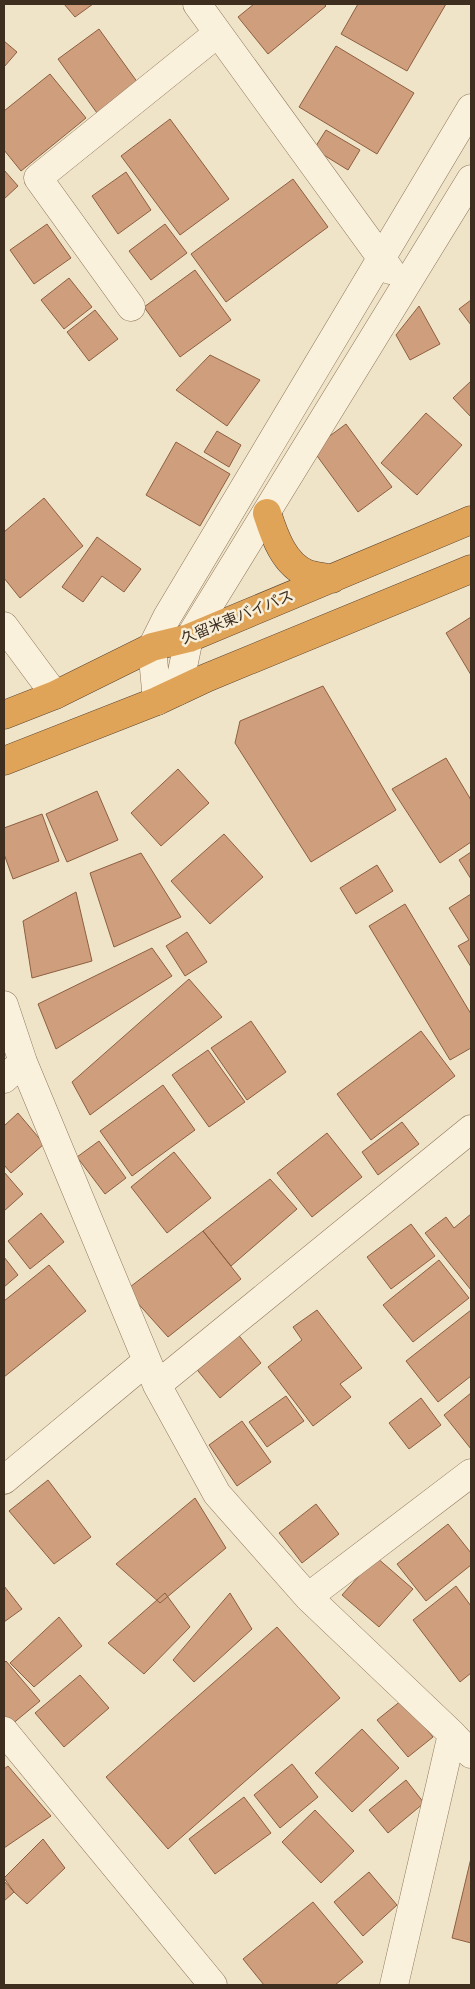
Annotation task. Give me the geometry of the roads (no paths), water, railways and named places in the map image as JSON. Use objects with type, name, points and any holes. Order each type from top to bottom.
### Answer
[{"type":"highway","points":[[267,512],[275,538],[289,559],[306,573],[332,579]]},
{"type":"highway","name":"久留米東バイパス","points":[[4,715],[55,695],[152,647],[189,638],[471,520]]},
{"type":"highway","points":[[4,761],[167,696],[471,569]]},
{"type":"street","points":[[198,4],[404,288]]},
{"type":"street","points":[[131,306],[38,178],[218,33]]},
{"type":"street","points":[[167,696],[152,647],[166,617],[471,108]]},
{"type":"street","points":[[167,696],[189,638],[471,179]]},
{"type":"street","points":[[4,626],[55,695]]},
{"type":"street","points":[[4,1005],[13,1071],[152,1373],[217,1494],[308,1598],[462,1734],[471,1754]]},
{"type":"street","points":[[4,1480],[152,1373],[468,1137]]},
{"type":"street","points":[[308,1598],[471,1473]]},
{"type":"street","points":[[4,1731],[213,1985]]},
{"type":"street","points":[[394,1985],[462,1734]]}]
